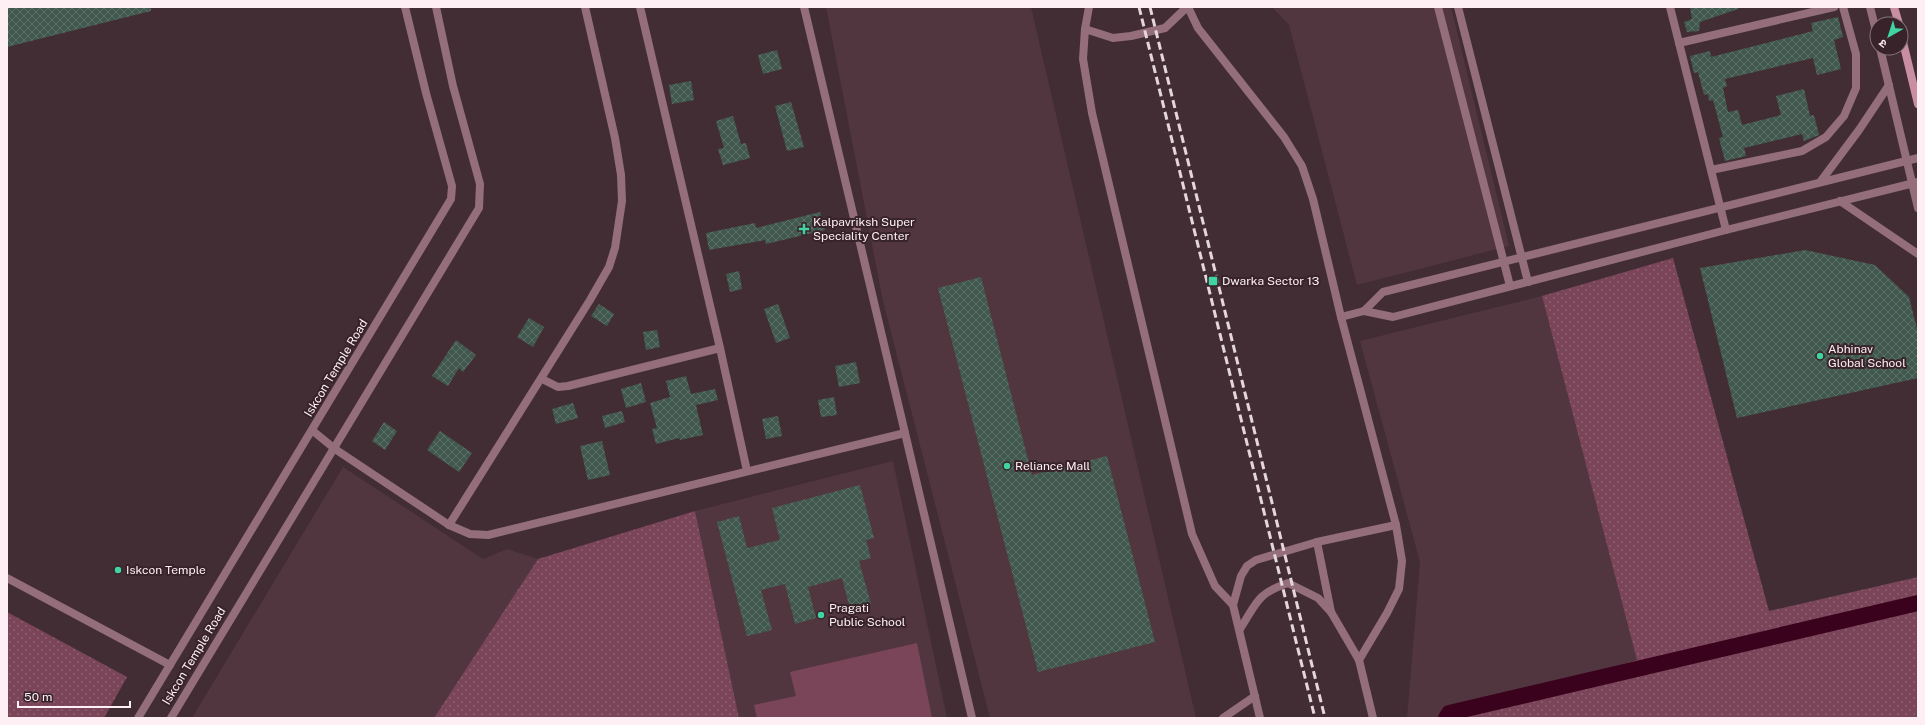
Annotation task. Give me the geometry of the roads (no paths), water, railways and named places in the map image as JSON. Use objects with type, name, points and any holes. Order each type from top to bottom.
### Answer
[{"type":"main road","points":[[1906,56],[1918,104]]},
{"type":"street","name":"Iskcon Temple Road","points":[[138,718],[313,431],[451,199],[452,186],[426,93],[405,7]]},
{"type":"street","name":"Iskcon Temple Road","points":[[171,718],[479,208],[480,184],[453,86],[436,7]]},
{"type":"street","points":[[449,525],[542,379],[606,272],[615,248],[622,201],[619,157],[585,7]]},
{"type":"street","points":[[640,7],[720,348],[747,471]]},
{"type":"street","points":[[804,7],[972,718]]},
{"type":"street","points":[[1089,7],[1084,29],[1083,59],[1092,113],[1192,534],[1215,586],[1233,605],[1240,629],[1260,718]]},
{"type":"street","points":[[1084,29],[1113,38],[1131,36],[1165,28],[1188,7],[1198,28],[1284,137],[1302,166],[1313,199],[1341,317],[1396,525],[1402,561],[1399,589],[1387,613],[1359,660]]},
{"type":"street","points":[[1438,7],[1510,286]]},
{"type":"street","points":[[1458,7],[1528,282]]},
{"type":"street","points":[[1670,7],[1726,230]]},
{"type":"street","points":[[1679,44],[1834,7]]},
{"type":"street","points":[[1711,170],[1802,151],[1826,137],[1844,116],[1856,88],[1856,54],[1844,7]]},
{"type":"street","points":[[1882,56],[1907,160],[1915,183],[1918,208]]},
{"type":"street","points":[[1821,181],[1859,130],[1889,85]]},
{"type":"street","points":[[1364,311],[1384,292],[1720,206],[1918,158]]},
{"type":"street","points":[[1341,317],[1364,311],[1393,317],[1726,230],[1915,183]]},
{"type":"street","points":[[1840,201],[1918,254]]},
{"type":"street","points":[[542,379],[558,387],[568,386],[720,348]]},
{"type":"street","points":[[313,431],[334,449],[449,525],[470,534],[488,535],[905,433]]},
{"type":"street","points":[[1233,605],[1240,576],[1247,566],[1256,560],[1317,542],[1396,525]]},
{"type":"street","points":[[1317,542],[1331,612]]},
{"type":"street","points":[[7,578],[170,665]]},
{"type":"street","points":[[1240,629],[1254,603],[1272,588],[1288,583],[1318,598],[1331,612],[1359,660],[1373,718]]},
{"type":"street","points":[[1223,718],[1255,696]]},
{"type":"waterway","points":[[1446,718],[1449,713],[1918,603]]},
{"type":"railway","points":[[1139,7],[1315,718]]},
{"type":"railway","points":[[1150,7],[1325,718]]},
{"type":"place","name":"Kalpavriksh Super Speciality Center","points":[[804,229]]},
{"type":"place","name":"Dwarka Sector 13","points":[[1213,281]]},
{"type":"place","name":"Abhinav Global School","points":[[1820,356]]},
{"type":"place","name":"Reliance Mall","points":[[1007,466]]},
{"type":"place","name":"Iskcon Temple","points":[[118,570]]},
{"type":"place","name":"Pragati Public School","points":[[821,615]]}]
